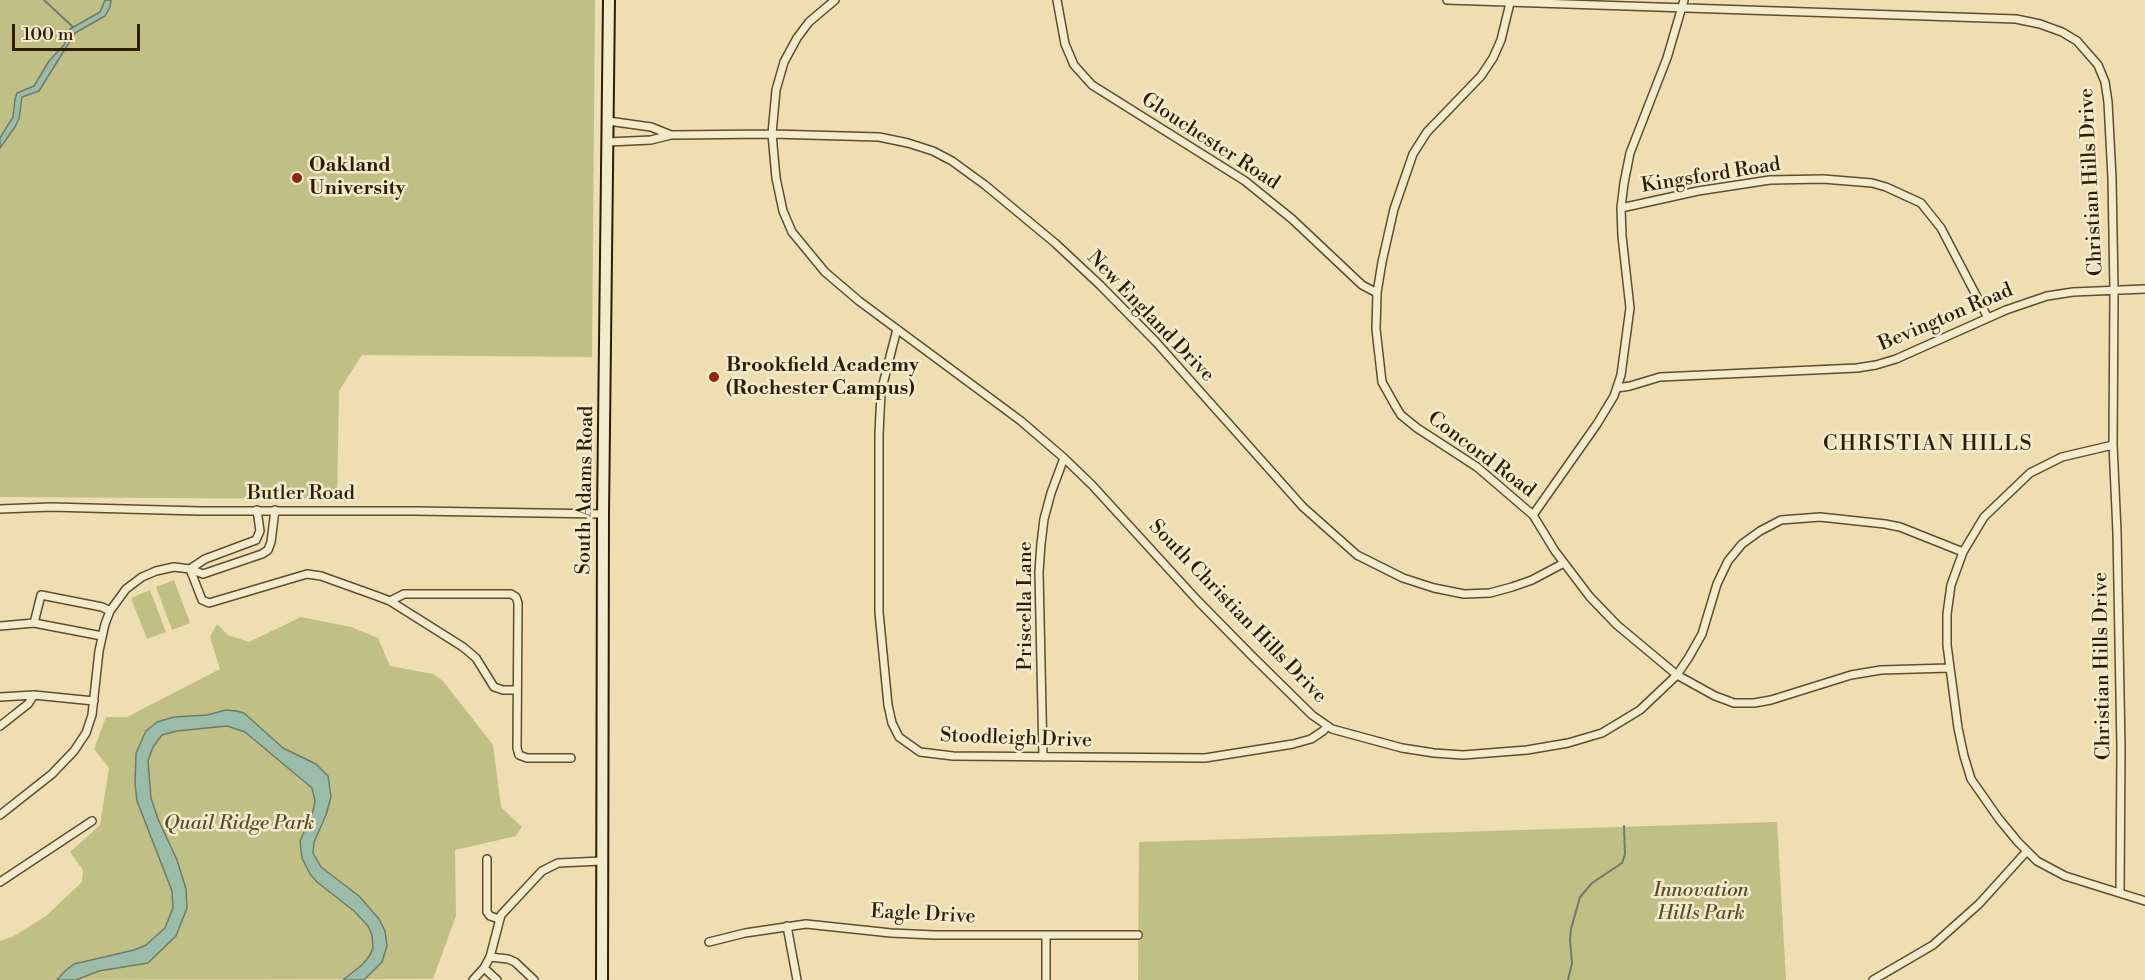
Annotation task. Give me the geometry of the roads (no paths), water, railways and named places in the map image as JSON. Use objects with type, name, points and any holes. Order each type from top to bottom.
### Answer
[{"type":"main road","name":"South Adams Road","points":[[602,980],[603,514],[609,0]]},
{"type":"street","points":[[772,134],[776,90],[784,62],[809,22],[835,0]]},
{"type":"street","name":"Glouchester Road","points":[[1057,0],[1065,44],[1074,65],[1092,85],[1245,181],[1292,219],[1362,285],[1377,293]]},
{"type":"street","name":"Christian Hills Drive","points":[[1447,0],[1510,3],[1683,3],[2016,19],[2062,32],[2077,41],[2098,65],[2105,82],[2108,102],[2114,290],[2113,445],[2120,715],[2120,892]]},
{"type":"street","name":"Concord Road","points":[[1510,3],[1501,40],[1493,58],[1481,76],[1427,132],[1413,154],[1387,236],[1377,293],[1376,329],[1382,382],[1401,415],[1477,467],[1533,515],[1564,563],[1590,597],[1617,626],[1677,675],[1715,696],[1734,703],[1754,704],[1861,673],[1881,670],[1949,668]]},
{"type":"street","points":[[1533,515],[1567,470],[1597,424],[1614,396],[1621,375],[1630,308],[1622,236],[1621,208],[1624,183],[1630,153],[1667,58],[1683,3]]},
{"type":"street","name":"New England Drive","points":[[608,121],[651,127],[671,135]]},
{"type":"street","name":"New England Drive","points":[[608,142],[651,140],[671,135],[772,134],[879,137],[933,151],[952,161],[1010,205],[1100,285],[1156,342],[1303,507],[1357,555],[1404,578],[1434,588],[1464,594],[1490,593],[1512,587],[1532,580],[1564,563]]},
{"type":"street","name":"South Christian Hills Drive","points":[[772,134],[776,178],[783,211],[792,232],[825,272],[859,301],[1021,421],[1064,458],[1092,485],[1198,601],[1312,715],[1328,726],[1360,738],[1434,753],[1463,755],[1527,750],[1558,745],[1602,733],[1640,710],[1677,675],[1702,634],[1717,584],[1728,561],[1742,544],[1781,520],[1820,517],[1886,524],[1926,536],[1963,552]]},
{"type":"street","name":"Kingsford Road","points":[[1621,208],[1698,191],[1770,180],[1823,179],[1872,183],[1887,187],[1921,203],[1941,228],[1988,318]]},
{"type":"street","name":"Bevington Road","points":[[1617,388],[1660,377],[1857,368],[1876,365],[1896,359],[1988,318],[2047,296],[2145,289]]},
{"type":"street","name":"Stoodleigh Drive","points":[[897,329],[881,392],[879,612],[883,667],[892,723],[899,737],[920,752],[953,756],[1205,758],[1293,744],[1311,739],[1328,726]]},
{"type":"street","points":[[2113,445],[2062,457],[2030,473],[1984,517],[1963,552],[1951,585],[1947,614],[1949,668],[1958,728],[1971,778],[1999,819],[2037,861],[2065,876],[2145,901]]},
{"type":"street","name":"Priscella Lane","points":[[1043,757],[1041,544],[1051,492],[1064,458]]},
{"type":"street","name":"Butler Road","points":[[0,509],[51,507],[603,514]]},
{"type":"street","points":[[190,569],[205,559],[256,540],[260,531],[257,510]]},
{"type":"street","points":[[0,815],[52,774],[74,751],[86,733],[92,715],[102,636],[110,611],[126,589],[142,577],[156,571],[174,567],[190,569],[203,574],[262,554],[268,550],[271,542],[275,510]]},
{"type":"street","points":[[190,569],[202,600],[209,603],[307,574],[321,576],[390,601],[472,654],[494,687],[503,690],[517,690]]},
{"type":"street","points":[[390,601],[404,594],[511,594],[516,597],[518,603],[517,748],[519,755],[527,758],[571,758]]},
{"type":"street","points":[[34,623],[41,595],[102,607],[110,611]]},
{"type":"street","points":[[0,626],[34,623],[102,636]]},
{"type":"street","points":[[0,697],[17,694],[94,701]]},
{"type":"street","points":[[0,726],[28,704],[34,695]]},
{"type":"street","points":[[0,882],[92,821]]},
{"type":"street","points":[[1873,980],[1934,945],[1979,904],[2027,851]]},
{"type":"street","points":[[487,860],[487,912],[490,916],[499,919]]},
{"type":"street","points":[[473,980],[490,957],[499,919],[548,867],[565,862],[602,861]]},
{"type":"street","name":"Eagle Drive","points":[[709,942],[787,926],[822,924],[891,933],[934,935],[1138,935]]},
{"type":"street","points":[[787,926],[797,980]]},
{"type":"street","points":[[1046,935],[1046,980]]},
{"type":"street","points":[[490,957],[515,962],[534,980]]},
{"type":"street","points":[[484,968],[497,980]]},
{"type":"waterway","points":[[44,0],[73,27]]},
{"type":"waterway","points":[[1568,980],[1572,963],[1571,929],[1580,897],[1592,883],[1622,863],[1625,854],[1624,826]]},
{"type":"place","name":"Oakland University","points":[[297,178]]},
{"type":"place","name":"Brookfield Academy (Rochester Campus)","points":[[714,377]]},
{"type":"district","name":"CHRISTIAN HILLS","points":[[1928,445]]},
{"type":"park label","name":"Quail Ridge Park","points":[[239,824]]},
{"type":"park label","name":"Innovation Hills Park","points":[[1701,902]]}]
